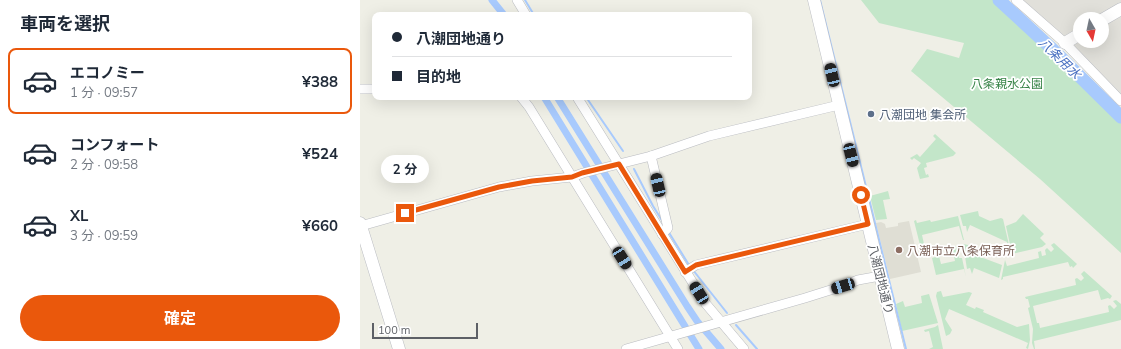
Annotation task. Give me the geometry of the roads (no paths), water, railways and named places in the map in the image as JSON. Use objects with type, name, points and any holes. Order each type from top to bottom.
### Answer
[{"type":"street","points":[[517,0],[524,12]]},
{"type":"street","name":"八潮団地通り","points":[[814,0],[898,349]]},
{"type":"street","points":[[1016,0],[1065,43],[1121,101]]},
{"type":"street","points":[[1109,16],[1121,8]]},
{"type":"street","points":[[1065,43],[1073,38]]},
{"type":"street","points":[[360,89],[372,89]]},
{"type":"street","points":[[523,100],[529,107],[572,177],[675,335],[678,349]]},
{"type":"street","points":[[579,100],[614,165],[665,231],[689,269],[706,304],[744,349]]},
{"type":"street","points":[[399,349],[360,224],[499,187],[532,181],[572,177],[582,173],[651,156],[709,136],[839,105]]},
{"type":"street","points":[[651,156],[665,231]]},
{"type":"street","points":[[689,269],[696,265],[868,224]]},
{"type":"street","points":[[626,349],[805,298],[858,280],[880,276]]},
{"type":"waterway","points":[[492,0],[502,12]]},
{"type":"waterway","points":[[525,0],[532,12]]},
{"type":"waterway","points":[[820,0],[906,349]]},
{"type":"waterway","name":"八条用水","points":[[999,0],[1050,47],[1121,117]]},
{"type":"waterway","points":[[546,100],[699,349]]},
{"type":"waterway","points":[[559,100],[687,306],[697,321],[721,349]]},
{"type":"waterway","points":[[588,100],[623,151]]},
{"type":"waterway","points":[[634,169],[663,222]]},
{"type":"waterway","points":[[668,231],[689,265]]},
{"type":"waterway","points":[[693,270],[727,313]]},
{"type":"waterway","points":[[736,325],[757,349]]},
{"type":"place","name":"八潮団地 集会所","points":[[871,114]]},
{"type":"place","name":"八潮市立八条保育所","points":[[899,250]]},
{"type":"park label","name":"八条親水公園","points":[[1007,83]]}]
